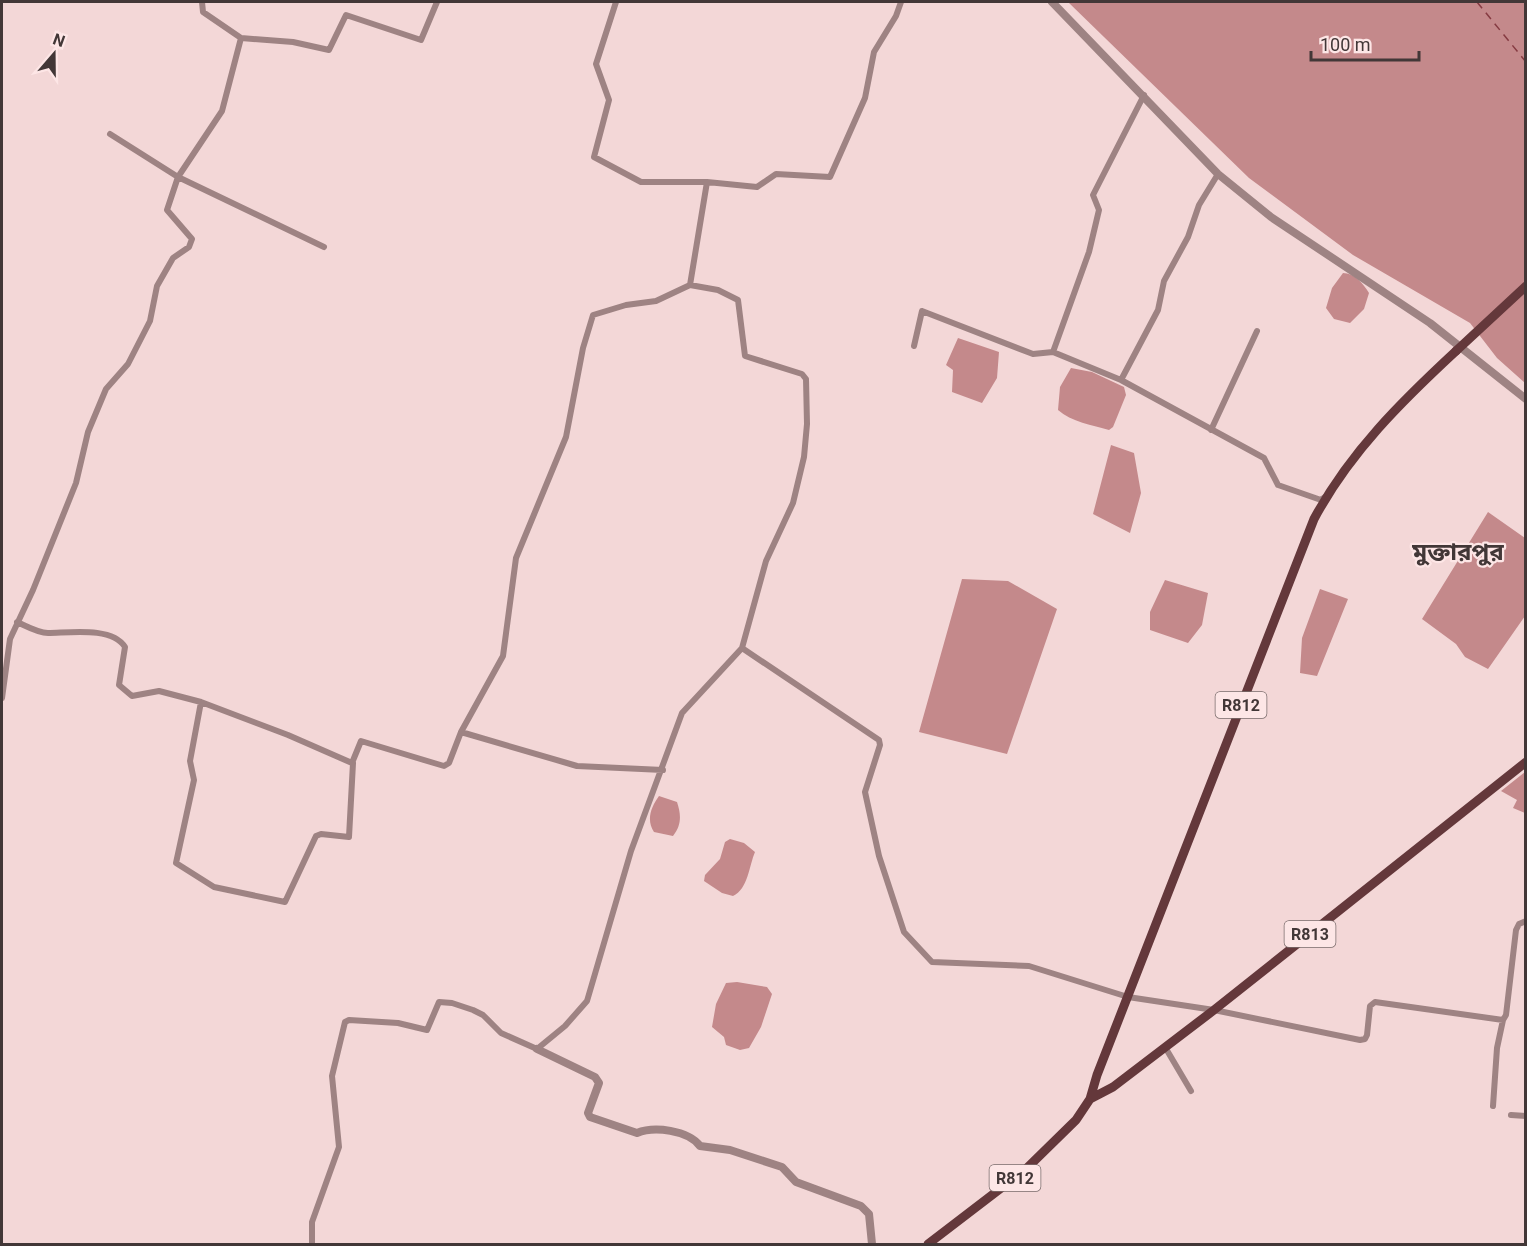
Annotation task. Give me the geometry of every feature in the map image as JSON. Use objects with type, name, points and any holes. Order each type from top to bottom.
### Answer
[{"type":"main road","name":"R812","points":[[928,1245],[1026,1169],[1076,1120],[1090,1099],[1301,549],[1326,497],[1382,422],[1526,286]]},
{"type":"main road","name":"R813","points":[[1090,1099],[1113,1087],[1214,1010],[1526,762]]},
{"type":"street","points":[[202,2],[203,12],[241,38],[293,42],[329,50],[346,15],[421,40],[437,2]]},
{"type":"street","points":[[616,2],[596,63],[609,100],[594,157],[641,182],[707,182],[757,187],[776,174],[830,177],[865,98],[874,51],[896,16],[901,2]]},
{"type":"street","points":[[1052,2],[1218,174],[1271,217],[1430,323],[1526,399]]},
{"type":"street","points":[[2,698],[10,639],[33,590],[76,483],[88,432],[106,389],[128,364],[150,321],[157,286],[173,258],[191,244],[192,239],[167,210],[178,177],[222,111],[241,38]]},
{"type":"street","points":[[1053,352],[1089,252],[1099,210],[1093,195],[1144,96]]},
{"type":"street","points":[[110,134],[178,177],[324,247]]},
{"type":"street","points":[[1121,380],[1158,310],[1164,281],[1188,237],[1199,205],[1218,174]]},
{"type":"street","points":[[690,285],[707,182]]},
{"type":"street","points":[[201,702],[190,761],[194,780],[176,863],[214,887],[280,903],[285,902],[316,836],[321,834],[349,837],[353,763],[361,741],[444,766],[449,763],[460,732],[503,656],[516,558],[566,436],[583,348],[593,315],[626,305],[656,301],[690,285],[718,290],[738,300],[745,356],[802,374],[806,380],[807,424],[793,503],[766,561],[742,648],[682,713],[663,770],[631,851],[587,1001],[565,1026],[537,1049]]},
{"type":"street","points":[[914,346],[922,311],[1033,354],[1053,352],[1121,380],[1264,458],[1278,486],[1320,500],[1326,497]]},
{"type":"street","points":[[1211,430],[1257,331]]},
{"type":"street","points":[[17,622],[46,633],[90,632],[119,641],[125,647],[119,685],[132,696],[159,691],[201,702],[353,763]]},
{"type":"street","points":[[742,648],[879,740],[880,745],[865,792],[879,856],[904,932],[932,962],[1029,966],[1128,997],[1214,1010],[1360,1040],[1365,1039],[1367,1035],[1371,1006],[1375,1002],[1503,1020]]},
{"type":"street","points":[[460,732],[576,766],[663,770]]},
{"type":"street","points":[[1493,1106],[1497,1048],[1506,1015],[1514,942],[1519,924],[1526,921]]},
{"type":"street","points":[[312,1245],[312,1222],[339,1146],[332,1076],[345,1022],[349,1020],[398,1023],[427,1030],[439,1002],[452,1003],[483,1015],[501,1033],[595,1077],[599,1083],[588,1113],[590,1117],[637,1133],[648,1128],[662,1130],[695,1139],[700,1146],[730,1150],[782,1167],[796,1182],[861,1206],[870,1214],[872,1245]]},
{"type":"street","points":[[1165,1047],[1191,1091]]},
{"type":"street","points":[[1511,1115],[1526,1116]]},
{"type":"shaded area","points":[[1068,2],[1525,2],[1525,383],[1497,358],[1470,323],[1353,255],[1249,178]]},
{"type":"shaded area","points":[[1343,273],[1358,279],[1369,293],[1364,309],[1350,323],[1334,319],[1326,308],[1332,288]]},
{"type":"shaded area","points":[[958,338],[999,352],[997,378],[982,403],[952,392],[953,370],[946,365]]},
{"type":"shaded area","points":[[1071,368],[1092,372],[1124,387],[1126,395],[1113,427],[1109,430],[1076,420],[1058,410],[1060,387]]},
{"type":"shaded area","points":[[1111,445],[1134,453],[1141,493],[1130,533],[1093,514]]},
{"type":"shaded area","points":[[1488,512],[1525,538],[1525,616],[1488,669],[1465,657],[1456,644],[1422,619]]},
{"type":"shaded area","points":[[962,579],[1008,581],[1057,609],[1007,754],[919,732]]},
{"type":"shaded area","points":[[1165,580],[1208,593],[1202,625],[1188,643],[1150,630],[1150,612]]},
{"type":"shaded area","points":[[1320,589],[1348,599],[1317,676],[1300,673],[1302,638]]},
{"type":"shaded area","points":[[1525,772],[1525,813],[1513,808],[1517,800],[1501,791]]},
{"type":"shaded area","points":[[659,796],[677,802],[680,819],[673,836],[654,832],[650,823],[650,814]]},
{"type":"shaded area","points":[[730,839],[744,843],[755,852],[745,883],[733,896],[722,893],[704,881],[705,875],[720,859],[725,842]]},
{"type":"shaded area","points":[[737,982],[767,987],[772,994],[761,1027],[749,1048],[740,1050],[726,1045],[724,1037],[712,1027],[716,1004],[726,983]]},
{"type":"ferry route","points":[[1477,2],[1526,62]]},
{"type":"district","name":"মুক্তারপুর","points":[[1458,552]]}]
